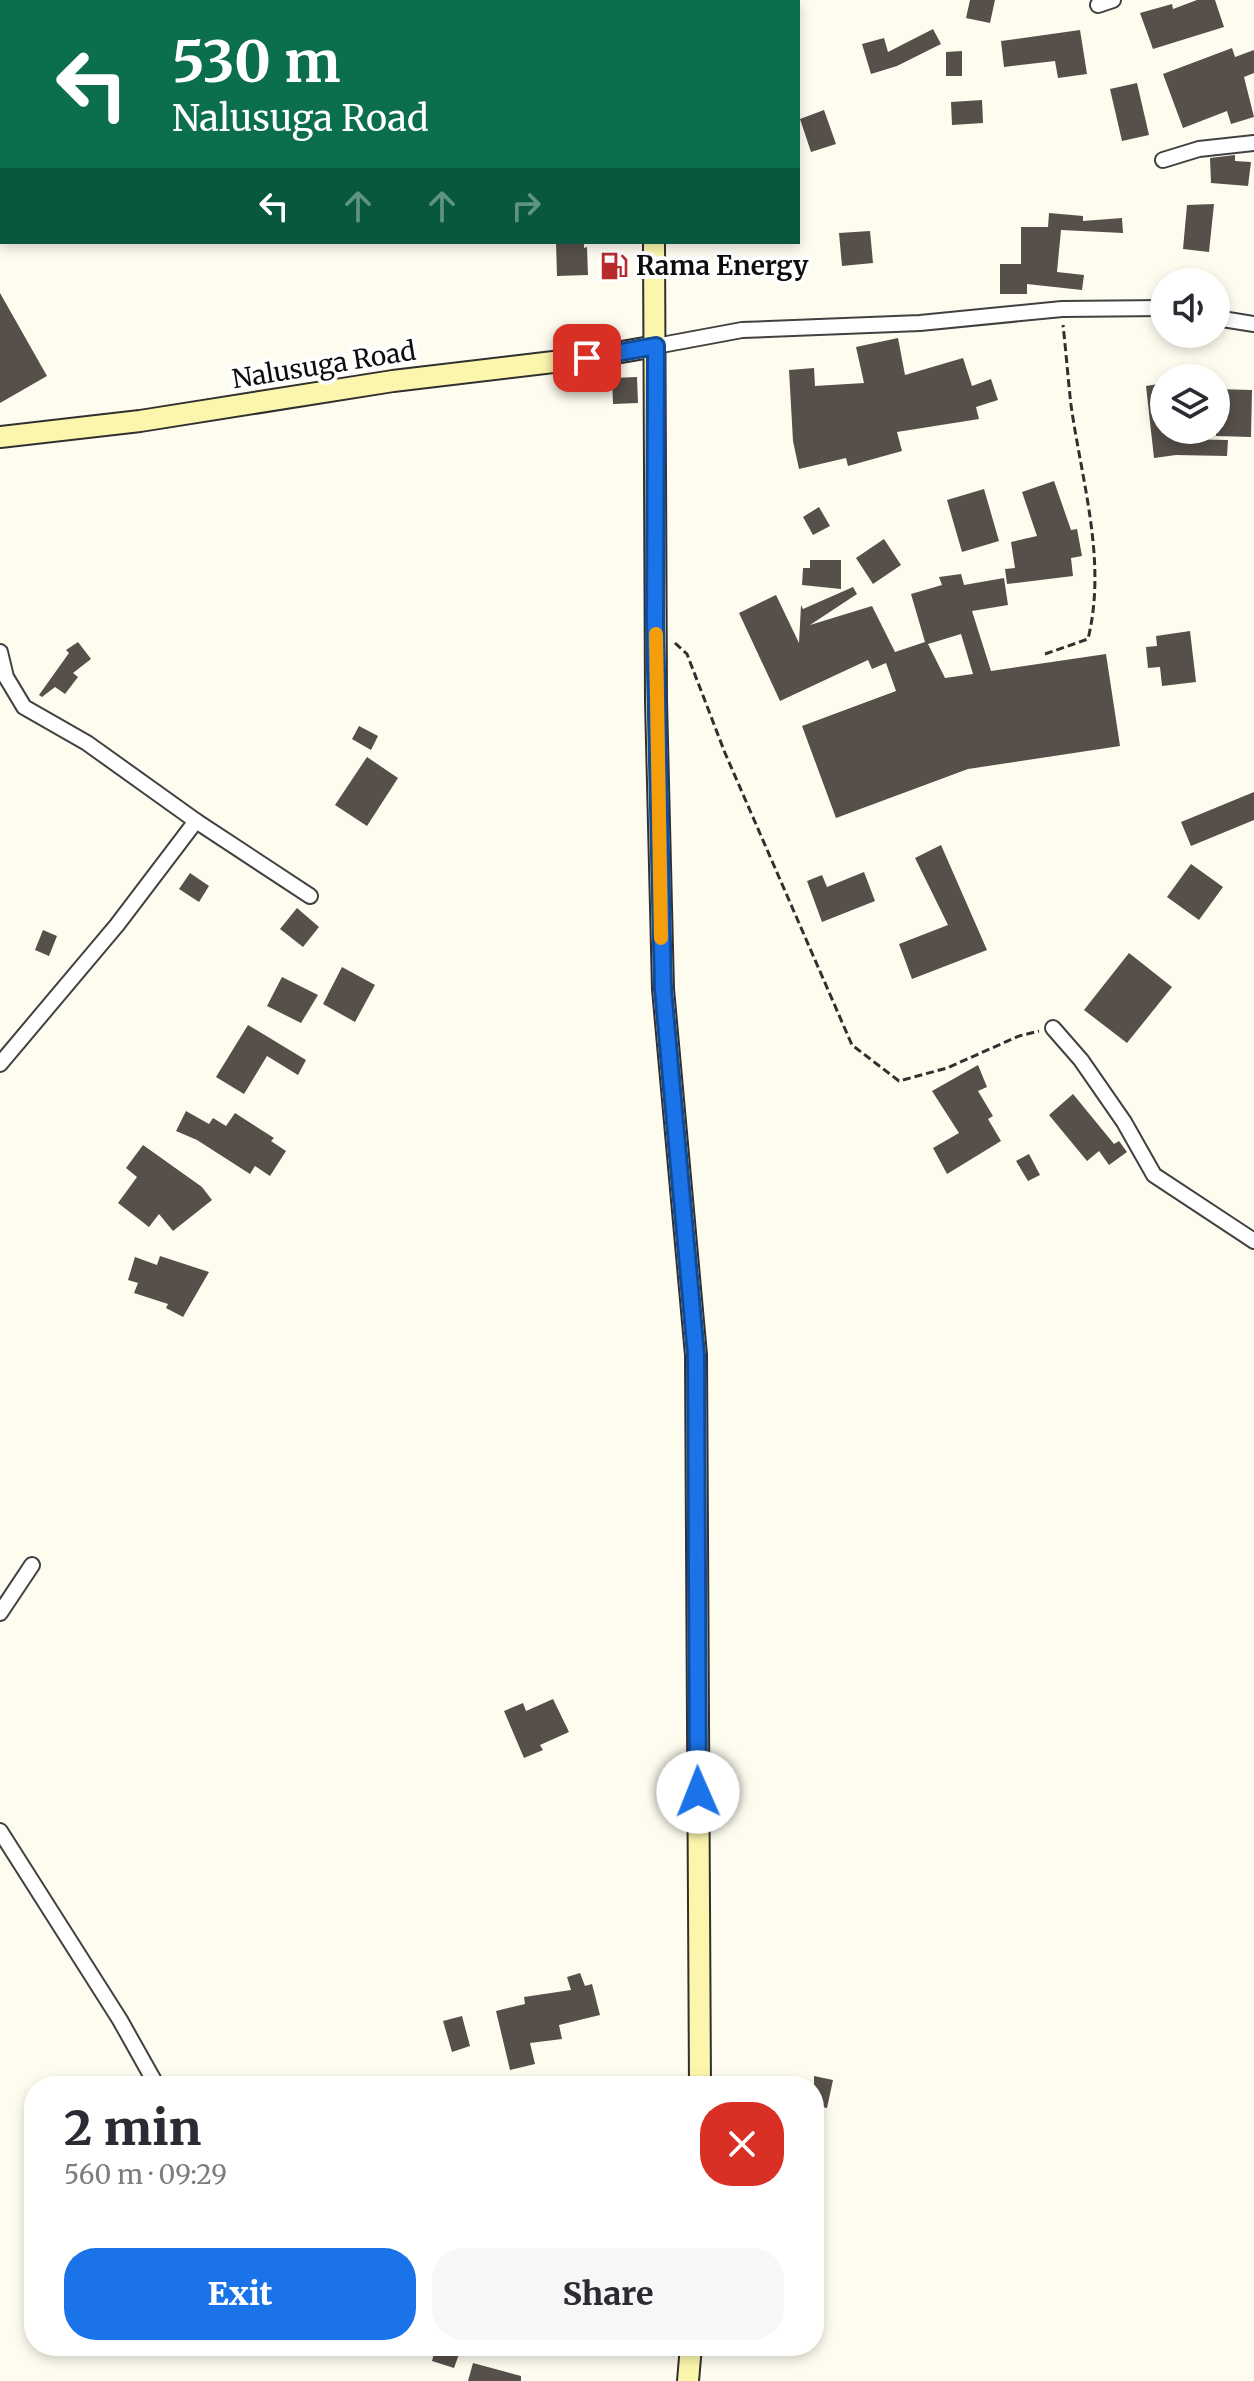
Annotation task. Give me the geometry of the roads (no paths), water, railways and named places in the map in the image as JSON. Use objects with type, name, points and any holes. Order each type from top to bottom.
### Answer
[{"type":"street","points":[[1098,5],[1113,0]]},
{"type":"street","points":[[1163,160],[1199,149],[1254,143]]},
{"type":"street","points":[[654,244],[655,624],[663,989],[696,1355],[700,2076]]},
{"type":"street","points":[[656,346],[742,330],[920,323],[1062,309],[1150,308]]},
{"type":"street","points":[[1230,320],[1254,324]]},
{"type":"street","name":"Nalusuga Road","points":[[0,437],[140,421],[393,381],[587,358],[656,346]]},
{"type":"street","points":[[0,652],[6,677],[24,707],[87,743],[196,821],[310,896]]},
{"type":"street","points":[[0,1064],[117,925],[196,821]]},
{"type":"street","points":[[1053,1028],[1081,1060],[1124,1122],[1154,1175],[1254,1241]]},
{"type":"street","points":[[0,1613],[32,1565]]},
{"type":"street","points":[[0,1831],[120,2020],[151,2076]]},
{"type":"street","points":[[688,2381],[690,2356]]},
{"type":"place","name":"Rama Energy","points":[[614,266]]}]
